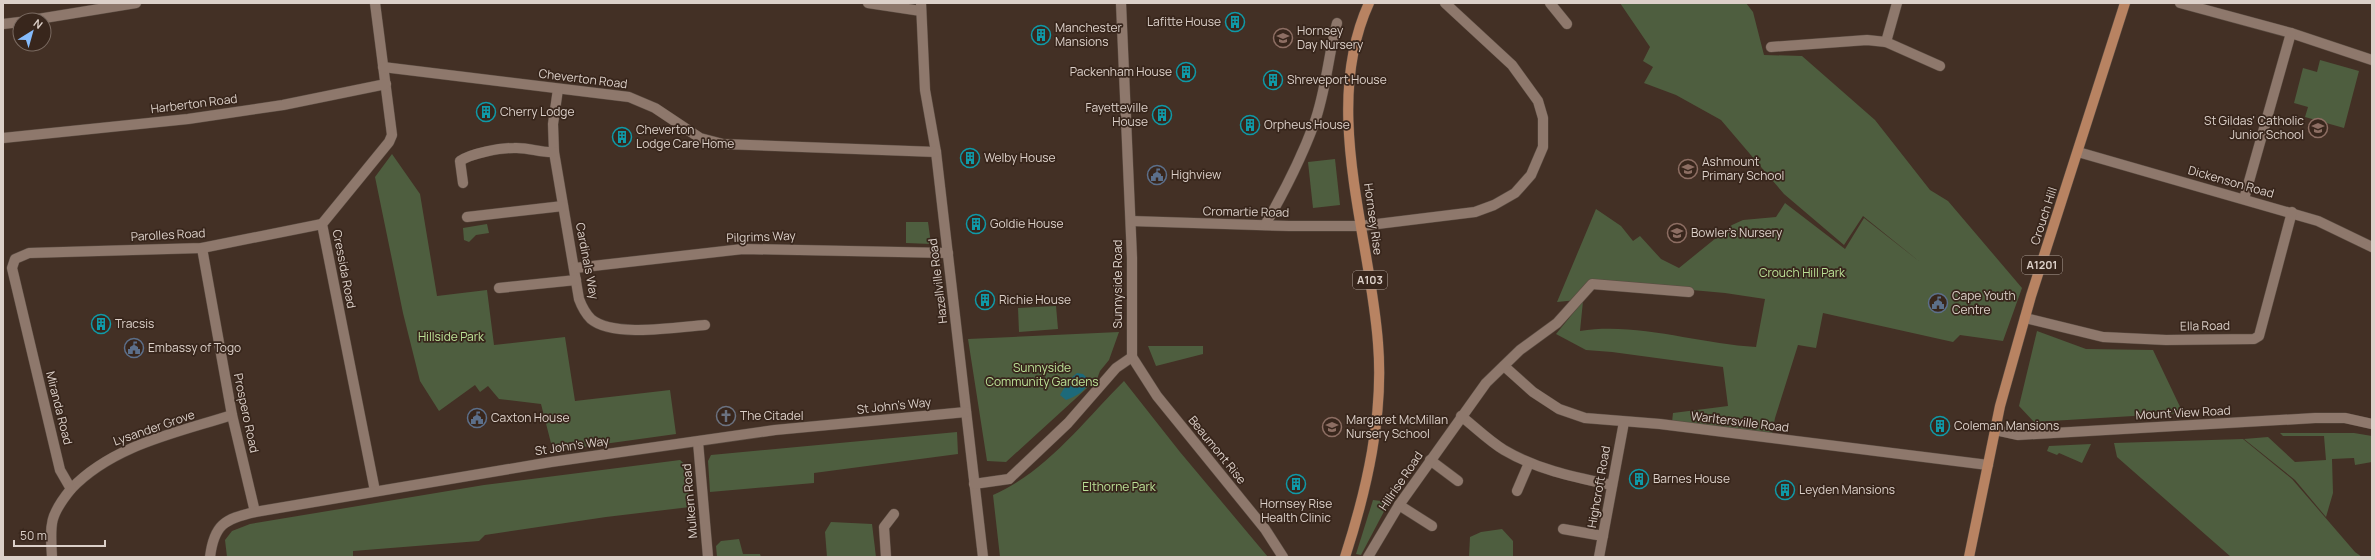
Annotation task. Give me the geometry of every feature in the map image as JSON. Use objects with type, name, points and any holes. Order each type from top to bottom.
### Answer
[{"type":"main road","name":"Hornsey Rise","points":[[1345,557],[1362,505],[1379,396],[1378,345],[1375,310],[1352,163],[1348,101],[1356,41],[1369,3]]},
{"type":"main road","name":"Crouch Hill","points":[[1969,557],[1995,430],[2016,349],[2125,3]]},
{"type":"street","points":[[52,17],[136,3]]},
{"type":"street","name":"Cressida Road","points":[[375,3],[392,135],[389,142],[322,224],[375,491]]},
{"type":"street","points":[[868,3],[921,7]]},
{"type":"street","name":"Sunnyside Road","points":[[1121,3],[1131,221],[1132,357]]},
{"type":"street","name":"Cromartie Road","points":[[1131,221],[1265,226],[1361,226],[1475,212],[1494,205],[1515,193],[1531,175],[1543,147],[1543,118],[1538,101],[1512,65],[1446,3]]},
{"type":"street","points":[[1550,3],[1567,24]]},
{"type":"street","points":[[1886,42],[1898,3]]},
{"type":"street","points":[[2180,3],[2291,33],[2372,60]]},
{"type":"street","name":"Hazellville Road","points":[[921,7],[925,90],[936,152],[983,557]]},
{"type":"street","points":[[1265,226],[1279,201],[1314,124],[1326,79],[1330,50],[1337,23]]},
{"type":"street","points":[[2244,199],[2291,33]]},
{"type":"street","points":[[1771,47],[1867,40],[1886,42],[1940,66]]},
{"type":"street","name":"Cheverton Road","points":[[384,67],[629,97],[655,108],[700,138],[723,144],[936,152]]},
{"type":"street","name":"Harberton Road","points":[[3,138],[188,119],[283,105],[386,84]]},
{"type":"street","name":"Cardinals Way","points":[[558,89],[553,124],[554,152],[575,268],[579,299],[583,310],[592,320],[606,328],[646,331],[705,325]]},
{"type":"street","points":[[463,183],[460,161],[468,156],[515,148],[541,153],[554,152]]},
{"type":"street","name":"Dickenson Road","points":[[2078,152],[2292,212],[2318,221],[2372,247]]},
{"type":"street","points":[[467,217],[563,206]]},
{"type":"street","name":"Ella Road","points":[[2025,320],[2103,337],[2166,340],[2254,339],[2258,336],[2292,212]]},
{"type":"street","name":"Parolles Road","points":[[15,259],[29,253],[202,248],[322,224]]},
{"type":"street","name":"Prospero Road","points":[[202,248],[232,415],[255,512]]},
{"type":"street","name":"Pilgrims Way","points":[[575,268],[743,249],[948,253]]},
{"type":"street","name":"Miranda Road","points":[[15,259],[12,268],[15,283],[60,470],[70,489]]},
{"type":"street","points":[[499,288],[576,280]]},
{"type":"street","name":"Hillrise Road","points":[[1368,557],[1399,505],[1430,460],[1461,416],[1504,361],[1557,323],[1592,284],[1689,292]]},
{"type":"street","points":[[974,484],[1009,479],[1068,423],[1116,368],[1132,357]]},
{"type":"street","name":"Beaumont Rise","points":[[1132,357],[1157,396],[1264,530],[1283,557]]},
{"type":"street","name":"Warltersville Road","points":[[1504,361],[1533,392],[1569,414],[1585,418],[1988,465]]},
{"type":"street","name":"St John's Way","points":[[210,557],[212,539],[222,526],[236,516],[255,512],[551,462],[775,430],[966,412]]},
{"type":"street","name":"Lysander Grove","points":[[70,489],[84,475],[122,451],[232,415]]},
{"type":"street","points":[[1461,416],[1504,450],[1529,463],[1557,473],[1612,485]]},
{"type":"street","name":"Mount View Road","points":[[1995,430],[2018,435],[2316,418],[2345,418],[2372,424]]},
{"type":"street","name":"Highcroft Road","points":[[1599,557],[1624,422]]},
{"type":"street","name":"Mulkern Road","points":[[698,442],[708,557]]},
{"type":"street","points":[[1430,460],[1458,481]]},
{"type":"street","points":[[1517,491],[1529,463]]},
{"type":"street","points":[[52,557],[50,525],[58,505],[70,489]]},
{"type":"street","points":[[1399,505],[1432,526]]},
{"type":"street","points":[[886,557],[884,527],[894,514]]},
{"type":"street","points":[[1562,529],[1603,536]]},
{"type":"green space","name":"Crouch Hill Park","points":[[1620,3],[1746,3],[1753,12],[1764,55],[1802,56],[1875,120],[1930,190],[1948,201],[2022,288],[2003,341],[1960,335],[1953,342],[1823,313],[1816,348],[1798,345],[1775,418],[1771,439],[1672,422],[1673,413],[1728,406],[1723,367],[1612,352],[1586,350],[1556,334],[1583,301],[1580,331],[1624,329],[1646,331],[1712,342],[1756,347],[1765,299],[1725,293],[1592,281],[1577,300],[1557,302],[1596,209],[1621,226],[1633,241],[1640,236],[1661,259],[1679,268],[1732,225],[1743,220],[1776,217],[1785,203],[1845,249],[1864,218],[1920,262],[1863,216],[1844,245],[1784,194],[1721,120],[1676,95],[1644,83],[1653,67],[1643,61],[1650,47]]},
{"type":"green space","points":[[2320,60],[2359,71],[2344,128],[2305,117],[2308,107],[2294,103],[2303,68],[2317,72]]},
{"type":"green space","name":"Hillside Park","points":[[392,154],[420,194],[437,296],[487,290],[494,345],[565,337],[575,401],[670,390],[676,434],[553,451],[541,404],[499,399],[488,386],[480,392],[475,385],[439,411],[420,381],[403,313],[375,177]]},
{"type":"green space","points":[[1335,159],[1340,205],[1313,208],[1308,162]]},
{"type":"green space","points":[[906,222],[928,222],[931,244],[906,243]]},
{"type":"green space","points":[[487,224],[489,233],[476,235],[469,242],[464,240],[463,228]]},
{"type":"green space","points":[[1056,306],[1058,329],[1019,332],[1018,308]]},
{"type":"green space","points":[[2037,331],[2086,349],[2153,350],[2183,413],[2034,422],[2019,406]]},
{"type":"green space","name":"Sunnyside Community Gardens","points":[[1119,332],[1109,360],[1100,371],[1097,379],[1006,462],[987,461],[968,339]]},
{"type":"green space","points":[[1148,346],[1203,346],[1203,354],[1156,366]]},
{"type":"green space","name":"Elthorne Park","points":[[1124,381],[1180,452],[1268,557],[1000,557],[993,495],[1030,473],[1047,459],[1079,429]]},
{"type":"green space","points":[[957,432],[958,454],[814,473],[814,483],[710,492],[708,461],[711,455]]},
{"type":"green space","points":[[2280,433],[2354,433],[2372,436],[2372,462],[2355,465],[2354,458],[2332,459],[2333,493],[2326,517],[2295,480],[2244,439],[2268,437],[2295,462],[2326,460],[2324,436],[2283,436]]},
{"type":"green space","points":[[2243,439],[2292,479],[2355,552],[2362,557],[2231,557],[2117,457],[2114,443]]},
{"type":"green space","points":[[2091,444],[2082,463],[2059,453],[2057,455],[2047,451],[2049,446]]},
{"type":"green space","points":[[680,460],[686,465],[690,507],[606,517],[485,535],[479,541],[353,551],[353,557],[227,557],[225,540],[232,531],[250,524],[484,485]]},
{"type":"green space","points":[[1373,500],[1389,502],[1361,555],[1356,554]]},
{"type":"green space","points":[[831,522],[872,524],[876,557],[827,557],[825,532]]},
{"type":"green space","points":[[1502,529],[1513,541],[1513,557],[1469,557],[1470,537],[1481,532]]},
{"type":"green space","points":[[739,539],[743,554],[760,554],[761,557],[717,557],[716,546],[721,541]]},
{"type":"water","points":[[1077,373],[1083,374],[1089,380],[1088,384],[1083,391],[1066,400],[1060,395],[1069,380]]},
{"type":"place","name":"Lafitte House","points":[[1235,22]]},
{"type":"place","name":"Manchester Mansions","points":[[1041,35]]},
{"type":"place","name":"Hornsey Day Nursery","points":[[1283,38]]},
{"type":"place","name":"Packenham House","points":[[1186,72]]},
{"type":"place","name":"Shreveport House","points":[[1273,80]]},
{"type":"place","name":"Cherry Lodge","points":[[486,112]]},
{"type":"place","name":"Fayetteville House","points":[[1162,115]]},
{"type":"place","name":"Orpheus House","points":[[1250,125]]},
{"type":"place","name":"St Gildas' Catholic Junior School","points":[[2318,128]]},
{"type":"place","name":"Cheverton Lodge Care Home","points":[[622,137]]},
{"type":"place","name":"Welby House","points":[[970,158]]},
{"type":"place","name":"Ashmount Primary School","points":[[1688,169]]},
{"type":"place","name":"Highview","points":[[1157,175]]},
{"type":"place","name":"Goldie House","points":[[976,224]]},
{"type":"place","name":"Bowler's Nursery","points":[[1677,233]]},
{"type":"place","name":"Richie House","points":[[985,300]]},
{"type":"place","name":"Cape Youth Centre","points":[[1938,303]]},
{"type":"place","name":"Tracsis","points":[[101,324]]},
{"type":"place","name":"Embassy of Togo","points":[[134,348]]},
{"type":"place","name":"The Citadel","points":[[726,416]]},
{"type":"place","name":"Caxton House","points":[[477,418]]},
{"type":"place","name":"Coleman Mansions","points":[[1940,426]]},
{"type":"place","name":"Margaret McMillan Nursery School","points":[[1332,427]]},
{"type":"place","name":"Barnes House","points":[[1639,479]]},
{"type":"place","name":"Hornsey Rise Health Clinic","points":[[1296,484]]},
{"type":"place","name":"Leyden Mansions","points":[[1785,490]]}]
